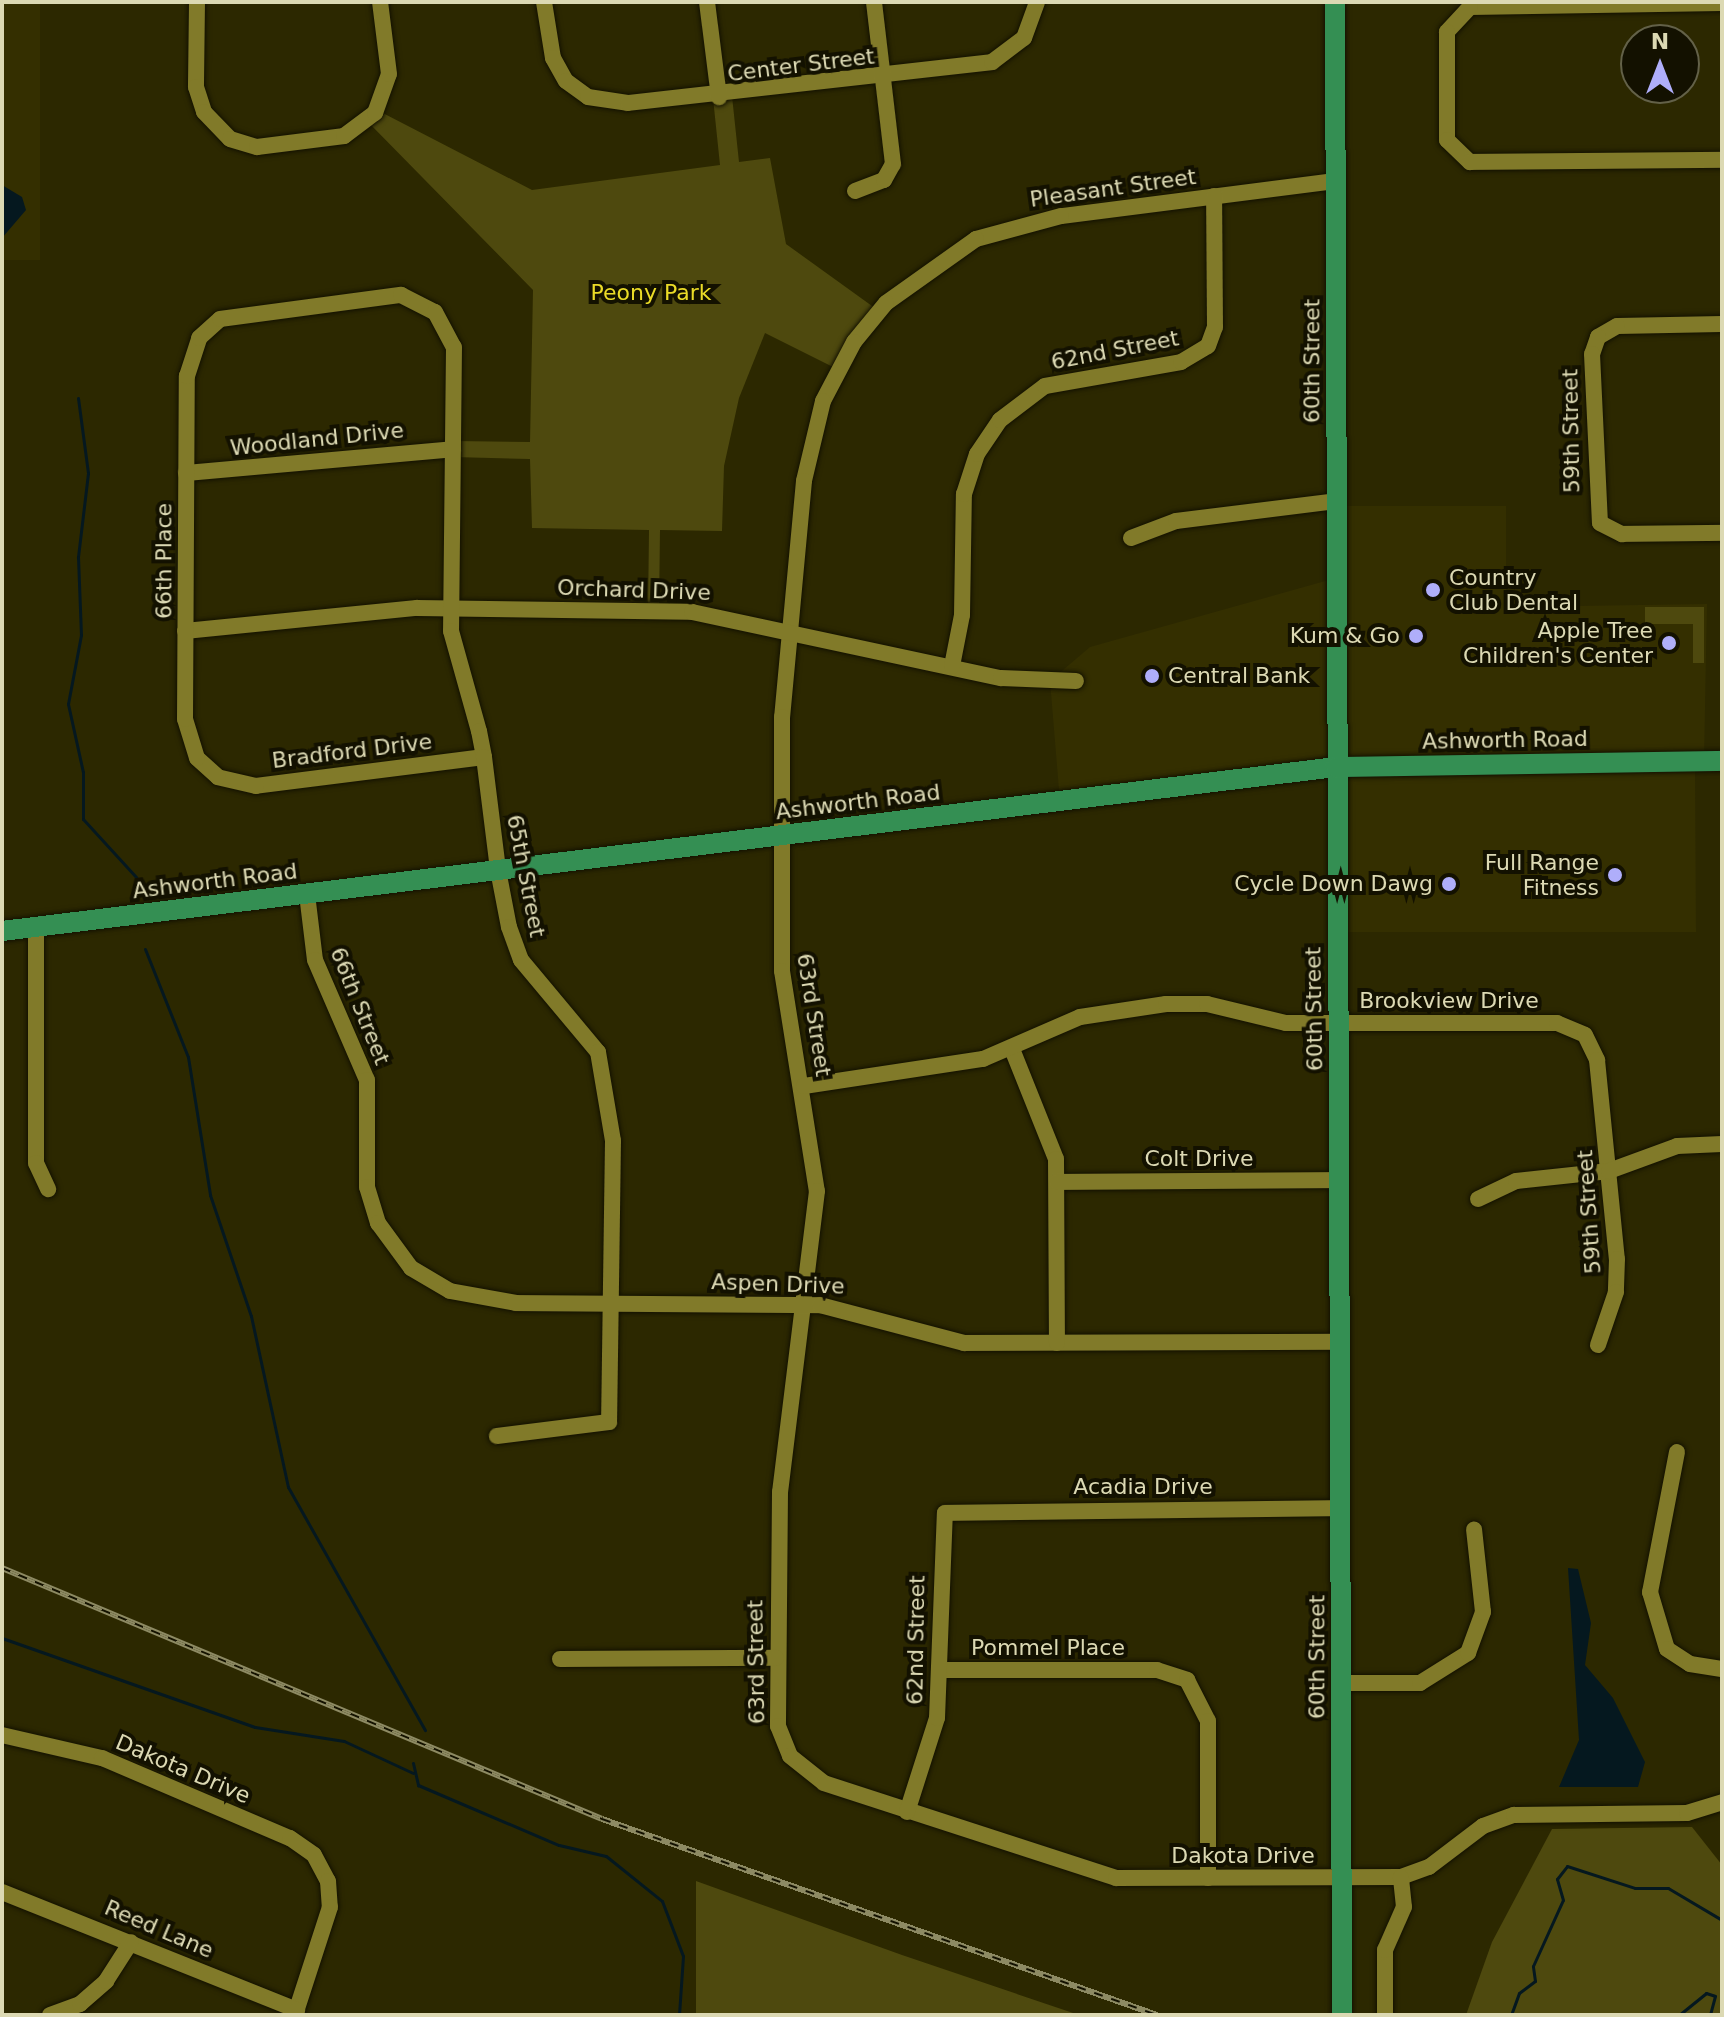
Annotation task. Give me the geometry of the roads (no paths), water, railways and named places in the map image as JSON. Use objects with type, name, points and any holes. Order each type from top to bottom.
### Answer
[{"type":"main road","name":"60th Street","points":[[1335,2],[1342,2015]]},
{"type":"main road","name":"Ashworth Road","points":[[2,931],[1336,767],[1722,761]]},
{"type":"street","points":[[197,2],[196,87],[221,133],[257,147],[331,139],[357,130],[377,110],[389,74],[380,2]]},
{"type":"street","name":"Center Street","points":[[544,2],[553,58],[566,81],[588,97],[628,103],[719,97],[979,65],[1016,47],[1037,2]]},
{"type":"street","points":[[707,2],[719,97]]},
{"type":"street","points":[[855,191],[884,180],[893,164],[874,2]]},
{"type":"street","points":[[1722,3],[1470,7],[1447,32],[1447,140],[1460,157],[1481,164],[1722,160]]},
{"type":"street","name":"Pleasant Street","points":[[911,280],[976,239],[1033,220],[1335,181]]},
{"type":"street","name":"62nd Street","points":[[952,666],[962,615],[964,494],[977,454],[1000,420],[1045,386],[1181,362],[1208,346],[1215,327],[1214,196]]},
{"type":"street","name":"63rd Street","points":[[781,1739],[776,1658],[780,1492],[806,1305],[817,1191],[804,1086],[782,971],[782,717],[794,630],[804,481],[823,401],[854,342],[911,280]]},
{"type":"street","name":"65th Street","points":[[206,330],[245,311],[381,294],[426,304],[451,335],[453,449],[450,607],[455,656],[484,757],[498,870],[521,960],[598,1052],[607,1079],[609,1422],[497,1436]]},
{"type":"street","name":"59th Street","points":[[1722,324],[1620,326],[1594,344],[1593,476],[1595,516],[1622,534],[1722,533]]},
{"type":"street","name":"66th Place","points":[[206,330],[188,364],[186,733],[197,758],[226,781]]},
{"type":"street","name":"Woodland Drive","points":[[186,473],[453,449]]},
{"type":"street","points":[[1131,538],[1176,521],[1336,501]]},
{"type":"street","name":"Orchard Drive","points":[[185,631],[450,607],[717,614],[1020,681],[1076,681]]},
{"type":"street","name":"Bradford Drive","points":[[226,781],[256,786],[484,757]]},
{"type":"street","name":"66th Street","points":[[307,894],[315,960],[367,1080],[367,1187],[378,1223],[411,1268],[450,1291]]},
{"type":"street","points":[[36,927],[36,1163],[48,1189]]},
{"type":"street","name":"Brookview Drive","points":[[804,1086],[1012,1049],[1080,1017],[1166,1004],[1340,1024],[1557,1023],[1585,1035],[1599,1073]]},
{"type":"street","points":[[1012,1049],[1051,1139],[1057,1182],[1057,1343]]},
{"type":"street","name":"59th Street","points":[[1598,1345],[1616,1292],[1599,1073]]},
{"type":"street","points":[[1478,1199],[1516,1181],[1609,1171],[1677,1146],[1722,1144]]},
{"type":"street","name":"Colt Drive","points":[[1057,1182],[1340,1180]]},
{"type":"street","name":"Aspen Drive","points":[[450,1291],[485,1302],[806,1305],[860,1310],[932,1338],[1057,1343],[1341,1342]]},
{"type":"street","points":[[1677,1452],[1650,1592],[1667,1649],[1690,1664],[1722,1669]]},
{"type":"street","name":"Acadia Drive","points":[[945,1513],[1341,1508]]},
{"type":"street","name":"62nd Street","points":[[907,1812],[937,1718],[945,1513]]},
{"type":"street","points":[[1341,1683],[1420,1683],[1468,1653],[1483,1612],[1474,1529]]},
{"type":"street","points":[[560,1659],[776,1658]]},
{"type":"street","name":"Pommel Place","points":[[939,1670],[1157,1670],[1187,1680],[1206,1708],[1208,1878]]},
{"type":"street","name":"Dakota Drive","points":[[2,1735],[84,1752],[290,1838],[314,1855],[327,1878],[330,1907],[296,2012]]},
{"type":"street","name":"Dakota Drive","points":[[781,1739],[812,1777],[1097,1876],[1401,1877],[1429,1867],[1483,1826],[1514,1815],[1687,1813],[1722,1802]]},
{"type":"street","points":[[1385,2015],[1385,1950],[1404,1907],[1401,1877]]},
{"type":"street","name":"Reed Lane","points":[[2,1892],[131,1942],[296,2012]]},
{"type":"street","points":[[50,2015],[80,2004],[106,1981],[131,1942]]},
{"type":"water","points":[[2,185],[22,197],[26,210],[2,238]]},
{"type":"water","points":[[1568,1568],[1578,1569],[1591,1623],[1585,1665],[1613,1698],[1645,1762],[1638,1787],[1559,1787],[1579,1740]]},
{"type":"waterway","points":[[78,398],[88,473],[78,557],[81,635],[68,704],[83,772],[83,819],[136,877]]},
{"type":"waterway","points":[[145,949],[188,1057],[210,1195],[251,1316],[288,1487],[425,1730]]},
{"type":"waterway","points":[[2,1638],[255,1727],[344,1741],[413,1773]]},
{"type":"waterway","points":[[413,1763],[418,1785],[559,1845],[606,1856],[662,1901],[683,1956],[679,2015]]},
{"type":"waterway","points":[[1511,2015],[1519,1993],[1535,1981],[1533,1966],[1563,1900],[1557,1879],[1567,1866],[1635,1888],[1668,1888],[1722,1920]]},
{"type":"waterway","points":[[1679,2015],[1706,1993],[1715,1996],[1710,2015]]},
{"type":"railway","points":[[2,1568],[602,1819],[1157,2015]]},
{"type":"place","name":"Country Club Dental","points":[[1433,590]]},
{"type":"place","name":"Kum & Go","points":[[1416,636]]},
{"type":"place","name":"Apple Tree Children's Center","points":[[1669,643]]},
{"type":"place","name":"Central Bank","points":[[1152,676]]},
{"type":"place","name":"Full Range Fitness","points":[[1615,875]]},
{"type":"place","name":"Cycle Down Dawg","points":[[1449,884]]},
{"type":"park label","name":"Peony Park","points":[[651,293]]}]
